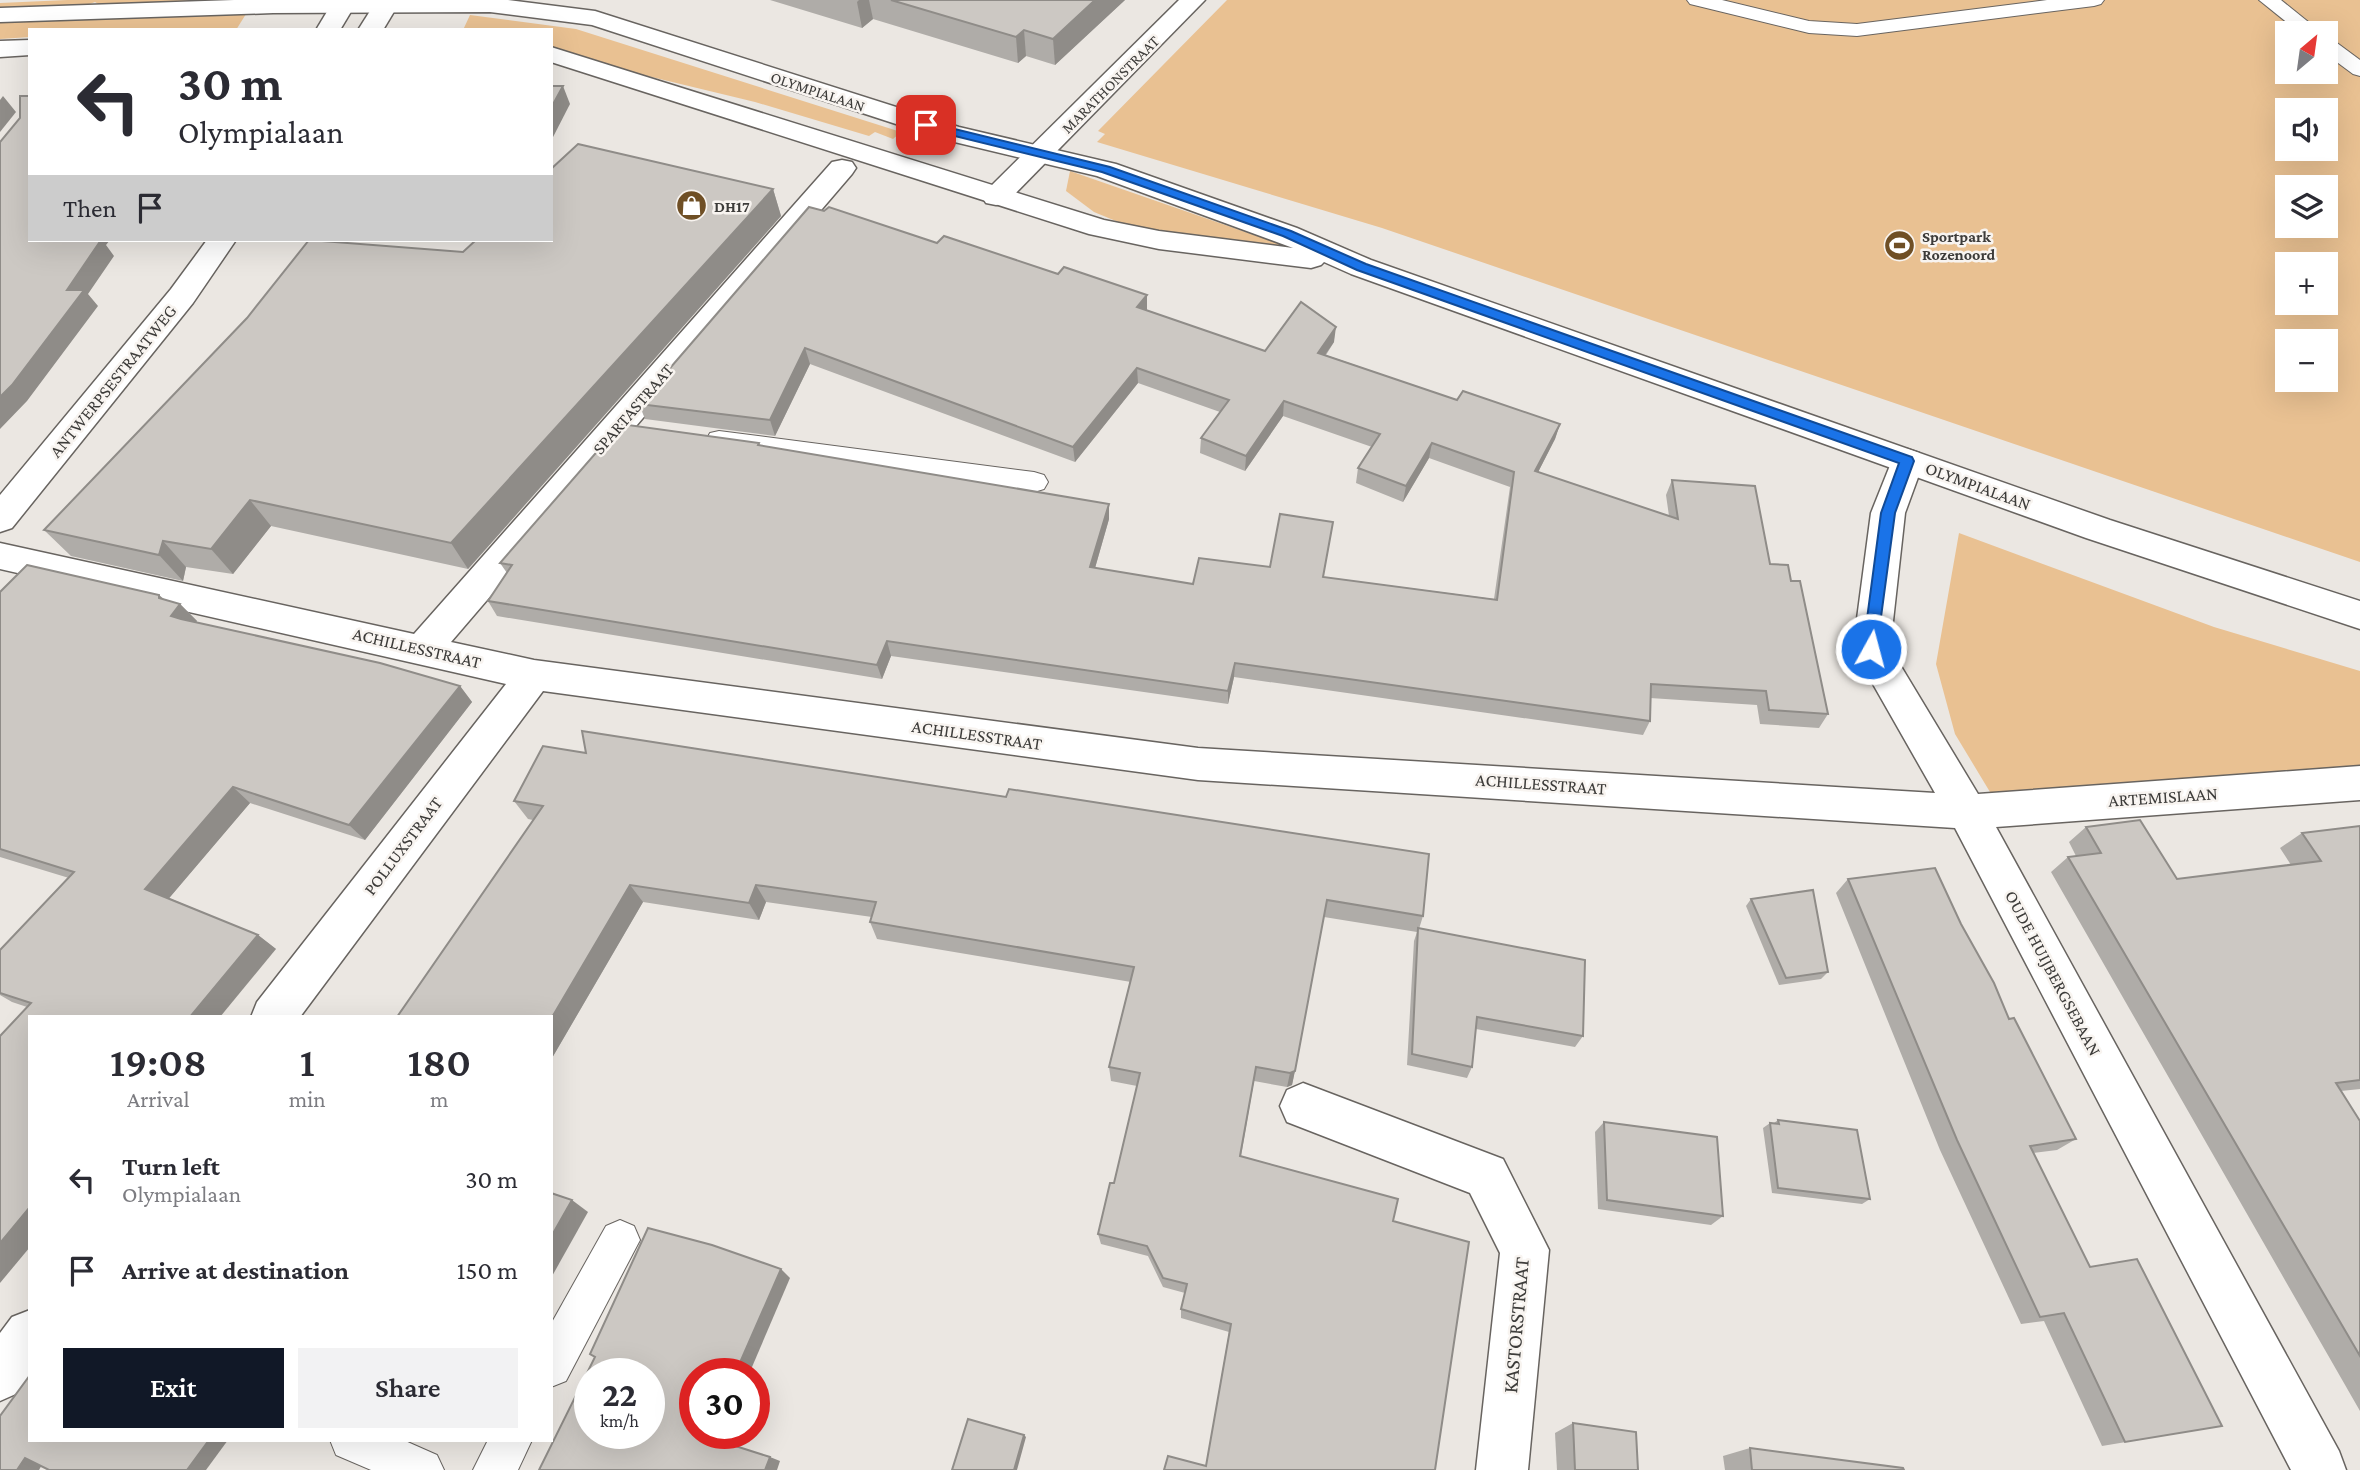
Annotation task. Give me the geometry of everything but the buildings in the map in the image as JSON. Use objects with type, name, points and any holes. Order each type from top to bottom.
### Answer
[{"type":"street","name":"MARATHONSTRAAT","points":[[996,197],[1194,0]]},
{"type":"street","points":[[329,28],[344,3]]},
{"type":"street","name":"OLYMPIALAAN","points":[[0,15],[387,3],[489,5],[595,18],[951,133],[1106,170],[1287,233],[1361,267],[2098,529],[2360,615]]},
{"type":"street","points":[[371,28],[387,3]]},
{"type":"street","points":[[0,48],[28,47]]},
{"type":"street","name":"OLYMPIALAAN","points":[[553,55],[1100,228],[1159,240],[1361,267]]},
{"type":"street","name":"SPARTASTRAAT","points":[[423,649],[631,428],[842,168]]},
{"type":"street","name":"ANTWERPSESTRAATWEG","points":[[0,519],[182,296],[221,242]]},
{"type":"street","name":"OUDE HUIJBERGSEBAAN","points":[[1907,461],[1888,513],[1871,649],[1967,812],[2320,1470]]},
{"type":"street","name":"ACHILLESSTRAAT","points":[[0,556],[534,675],[1198,764],[1967,812]]},
{"type":"street","name":"POLLUXSTRAAT","points":[[275,1015],[534,675]]},
{"type":"street","name":"ARTEMISLAAN","points":[[1967,812],[2360,783]]},
{"type":"street","name":"KASTORSTRAAT","points":[[1303,1105],[1486,1176],[1525,1250],[1502,1470]]},
{"type":"street","points":[[0,1375],[28,1338]]},
{"type":"lane","points":[[1697,0],[1809,27],[1857,30],[2094,0]]},
{"type":"lane","points":[[2269,0],[2296,21]]},
{"type":"lane","points":[[2338,53],[2360,70]]},
{"type":"lane","points":[[698,437],[1034,482]]},
{"type":"lane","points":[[553,1362],[620,1240]]},
{"type":"lane","points":[[356,1442],[422,1470]]},
{"type":"lane","points":[[495,1470],[510,1442]]},
{"type":"shaded area","points":[[215,0],[100,5],[95,2],[87,5],[0,9],[0,3]]},
{"type":"shaded area","name":"Sportpark Rozenoord","points":[[1227,0],[2360,0],[2360,562],[1382,228],[1097,142],[1105,134],[1098,131]]},
{"type":"shaded area","points":[[246,14],[237,28],[28,28],[28,37],[0,39],[0,19]]},
{"type":"shaded area","points":[[470,15],[576,29],[901,132],[893,139],[875,132],[869,136],[755,102],[635,73],[553,48],[553,28],[464,28]]},
{"type":"shaded area","points":[[1070,171],[1306,253],[1140,231],[1094,212],[1066,191]]},
{"type":"shaded area","points":[[1959,533],[2214,627],[2360,671],[2360,766],[2275,778],[2033,793],[1990,792],[1955,734],[1936,664]]},
{"type":"place","name":"DH17","points":[[691,206]]},
{"type":"place","name":"Sportpark Rozenoord","points":[[1899,245]]},
{"type":"route","points":[[926,125],[1106,170],[1287,233],[1361,267],[1907,461],[1888,513],[1871,649]]}]
